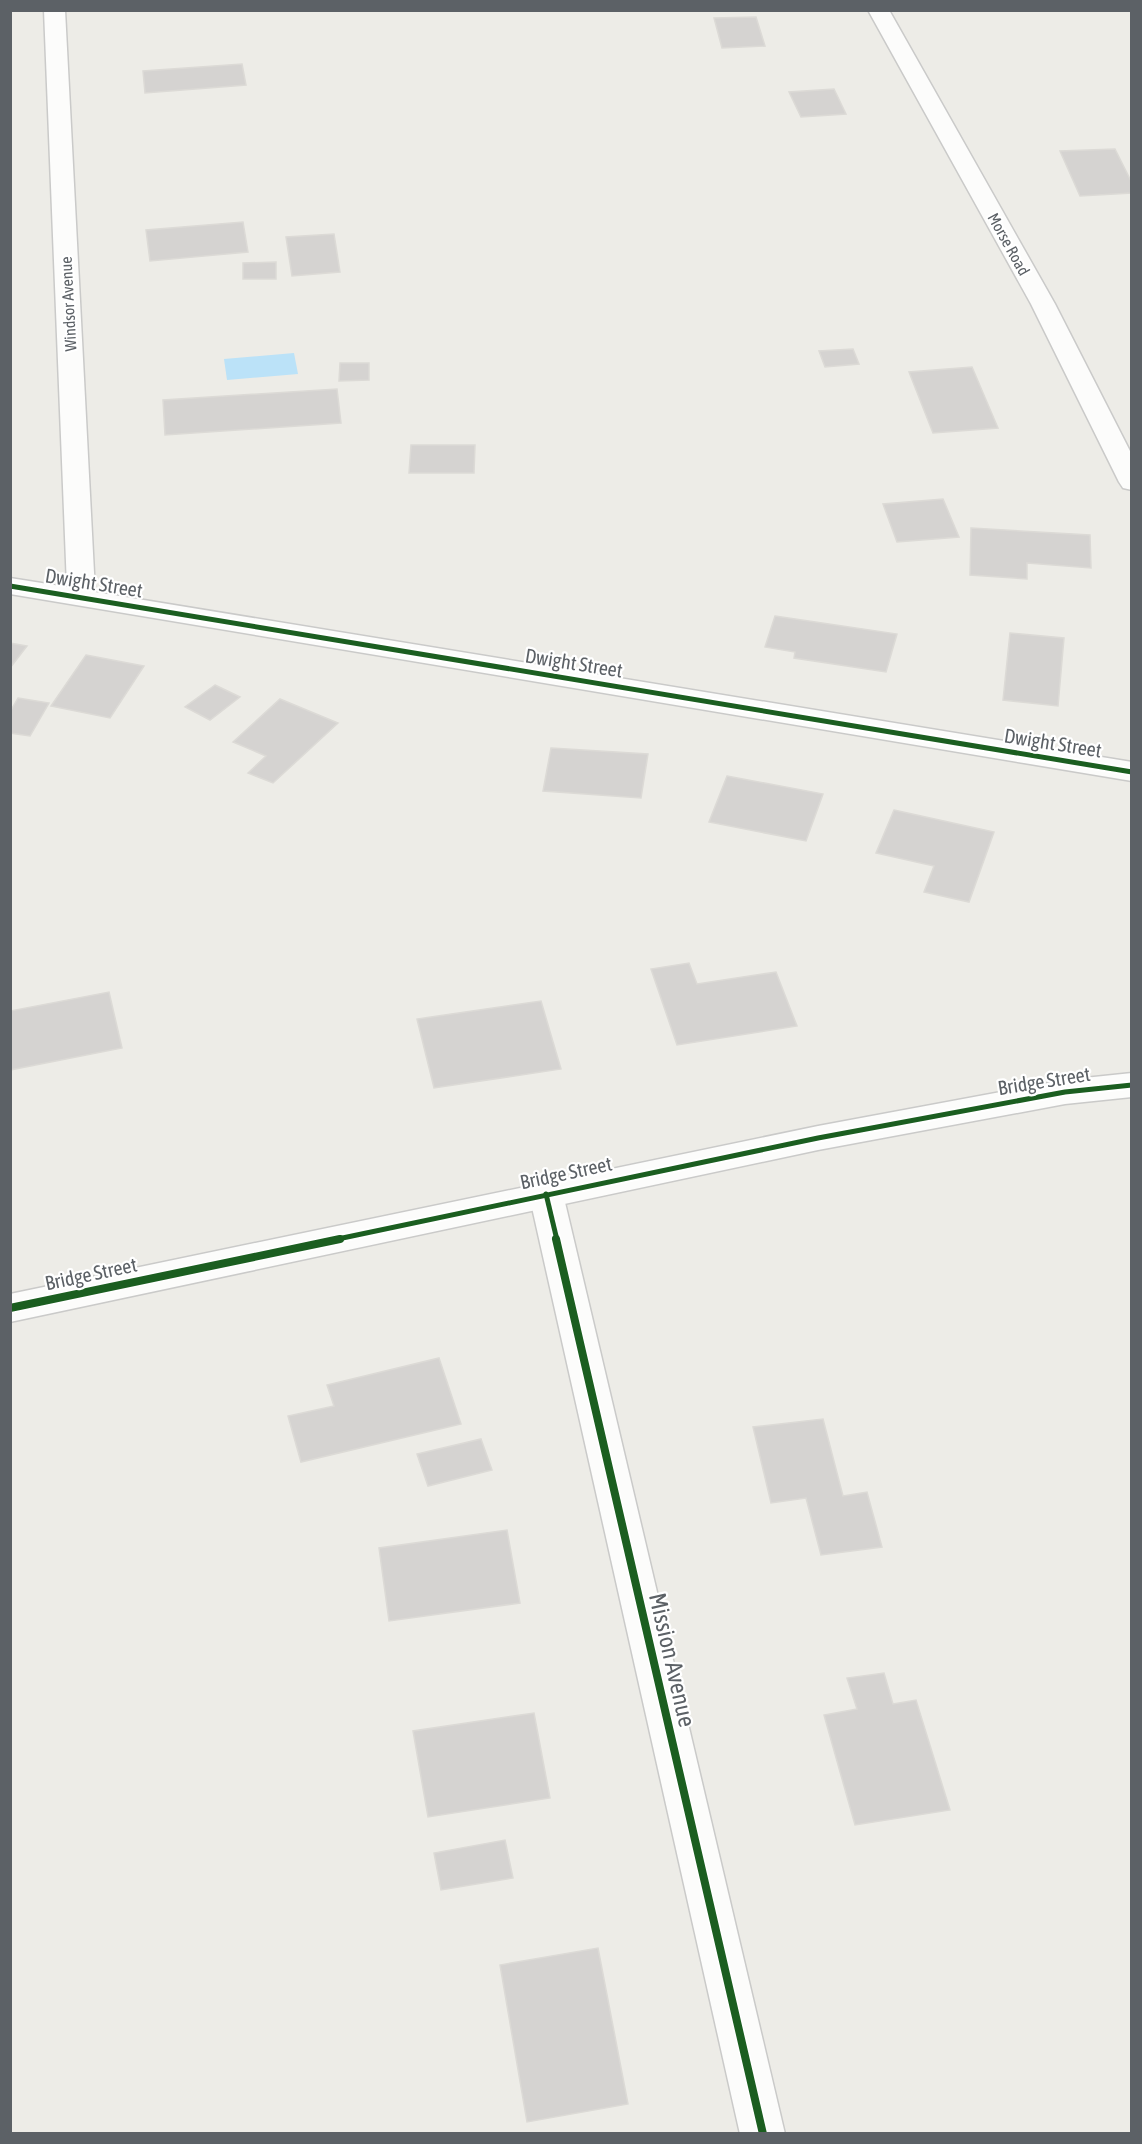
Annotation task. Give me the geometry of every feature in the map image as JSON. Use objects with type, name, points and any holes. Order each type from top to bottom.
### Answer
[{"type":"street","name":"Windsor Avenue","points":[[54,10],[81,597]]},
{"type":"street","name":"Morse Road","points":[[878,10],[1043,304],[1131,482]]},
{"type":"street","name":"Dwight Street","points":[[10,586],[1131,772]]},
{"type":"street","name":"Bridge Street","points":[[10,1308],[830,1136],[1065,1092],[1131,1085]]},
{"type":"street","name":"Mission Avenue","points":[[546,1194],[763,2133]]},
{"type":"water","points":[[294,353],[298,374],[227,380],[224,359]]},
{"type":"building","points":[[756,17],[765,46],[722,48],[714,18]]},
{"type":"building","points":[[242,64],[246,85],[145,93],[143,71]]},
{"type":"building","points":[[834,89],[846,114],[801,117],[789,92]]},
{"type":"building","points":[[1115,149],[1132,183],[1132,193],[1080,196],[1060,151]]},
{"type":"building","points":[[243,222],[248,252],[150,261],[146,230]]},
{"type":"building","points":[[334,234],[340,272],[292,276],[286,237]]},
{"type":"building","points":[[276,262],[276,279],[243,279],[243,263]]},
{"type":"building","points":[[853,349],[859,364],[825,367],[819,351]]},
{"type":"building","points":[[340,363],[369,363],[369,380],[339,381]]},
{"type":"building","points":[[972,367],[998,428],[933,433],[909,372]]},
{"type":"building","points":[[337,389],[341,423],[165,435],[163,400]]},
{"type":"building","points":[[411,445],[475,445],[474,473],[409,473]]},
{"type":"building","points":[[943,499],[959,537],[897,542],[883,504]]},
{"type":"building","points":[[971,528],[1090,535],[1091,568],[1027,563],[1027,579],[970,575]]},
{"type":"building","points":[[775,616],[897,634],[886,672],[794,658],[795,652],[765,647]]},
{"type":"building","points":[[1010,633],[1064,638],[1058,706],[1003,700]]},
{"type":"building","points":[[10,643],[27,646],[10,668]]},
{"type":"building","points":[[86,655],[144,666],[110,718],[51,706]]},
{"type":"building","points":[[215,685],[240,697],[210,720],[185,707]]},
{"type":"building","points":[[18,698],[49,703],[30,736],[10,733],[10,712]]},
{"type":"building","points":[[280,699],[338,723],[273,783],[248,773],[266,756],[233,742]]},
{"type":"building","points":[[551,748],[648,754],[641,798],[543,791]]},
{"type":"building","points":[[727,776],[823,794],[806,841],[709,822]]},
{"type":"building","points":[[894,810],[994,832],[969,902],[924,892],[934,866],[876,853]]},
{"type":"building","points":[[689,963],[697,984],[776,972],[797,1026],[677,1045],[651,969]]},
{"type":"building","points":[[109,992],[122,1048],[10,1070],[10,1011]]},
{"type":"building","points":[[541,1001],[561,1069],[434,1088],[417,1019]]},
{"type":"building","points":[[439,1358],[461,1424],[301,1462],[288,1416],[334,1406],[327,1385]]},
{"type":"building","points":[[823,1419],[843,1496],[867,1492],[882,1547],[821,1555],[806,1498],[771,1503],[753,1427]]},
{"type":"building","points":[[481,1439],[492,1470],[428,1486],[417,1454]]},
{"type":"building","points":[[507,1530],[520,1603],[389,1621],[379,1548]]},
{"type":"building","points":[[884,1673],[893,1704],[916,1700],[950,1810],[855,1825],[824,1715],[857,1709],[847,1678]]},
{"type":"building","points":[[534,1713],[550,1798],[428,1817],[413,1731]]},
{"type":"building","points":[[505,1840],[513,1878],[441,1890],[434,1853]]},
{"type":"building","points":[[598,1948],[628,2104],[527,2122],[500,1965]]},
{"type":"cycle path","points":[[10,586],[1132,772]]},
{"type":"cycle path","points":[[10,1308],[818,1138],[1065,1092],[1132,1085]]},
{"type":"cycle path","points":[[546,1194],[763,2134]]}]
